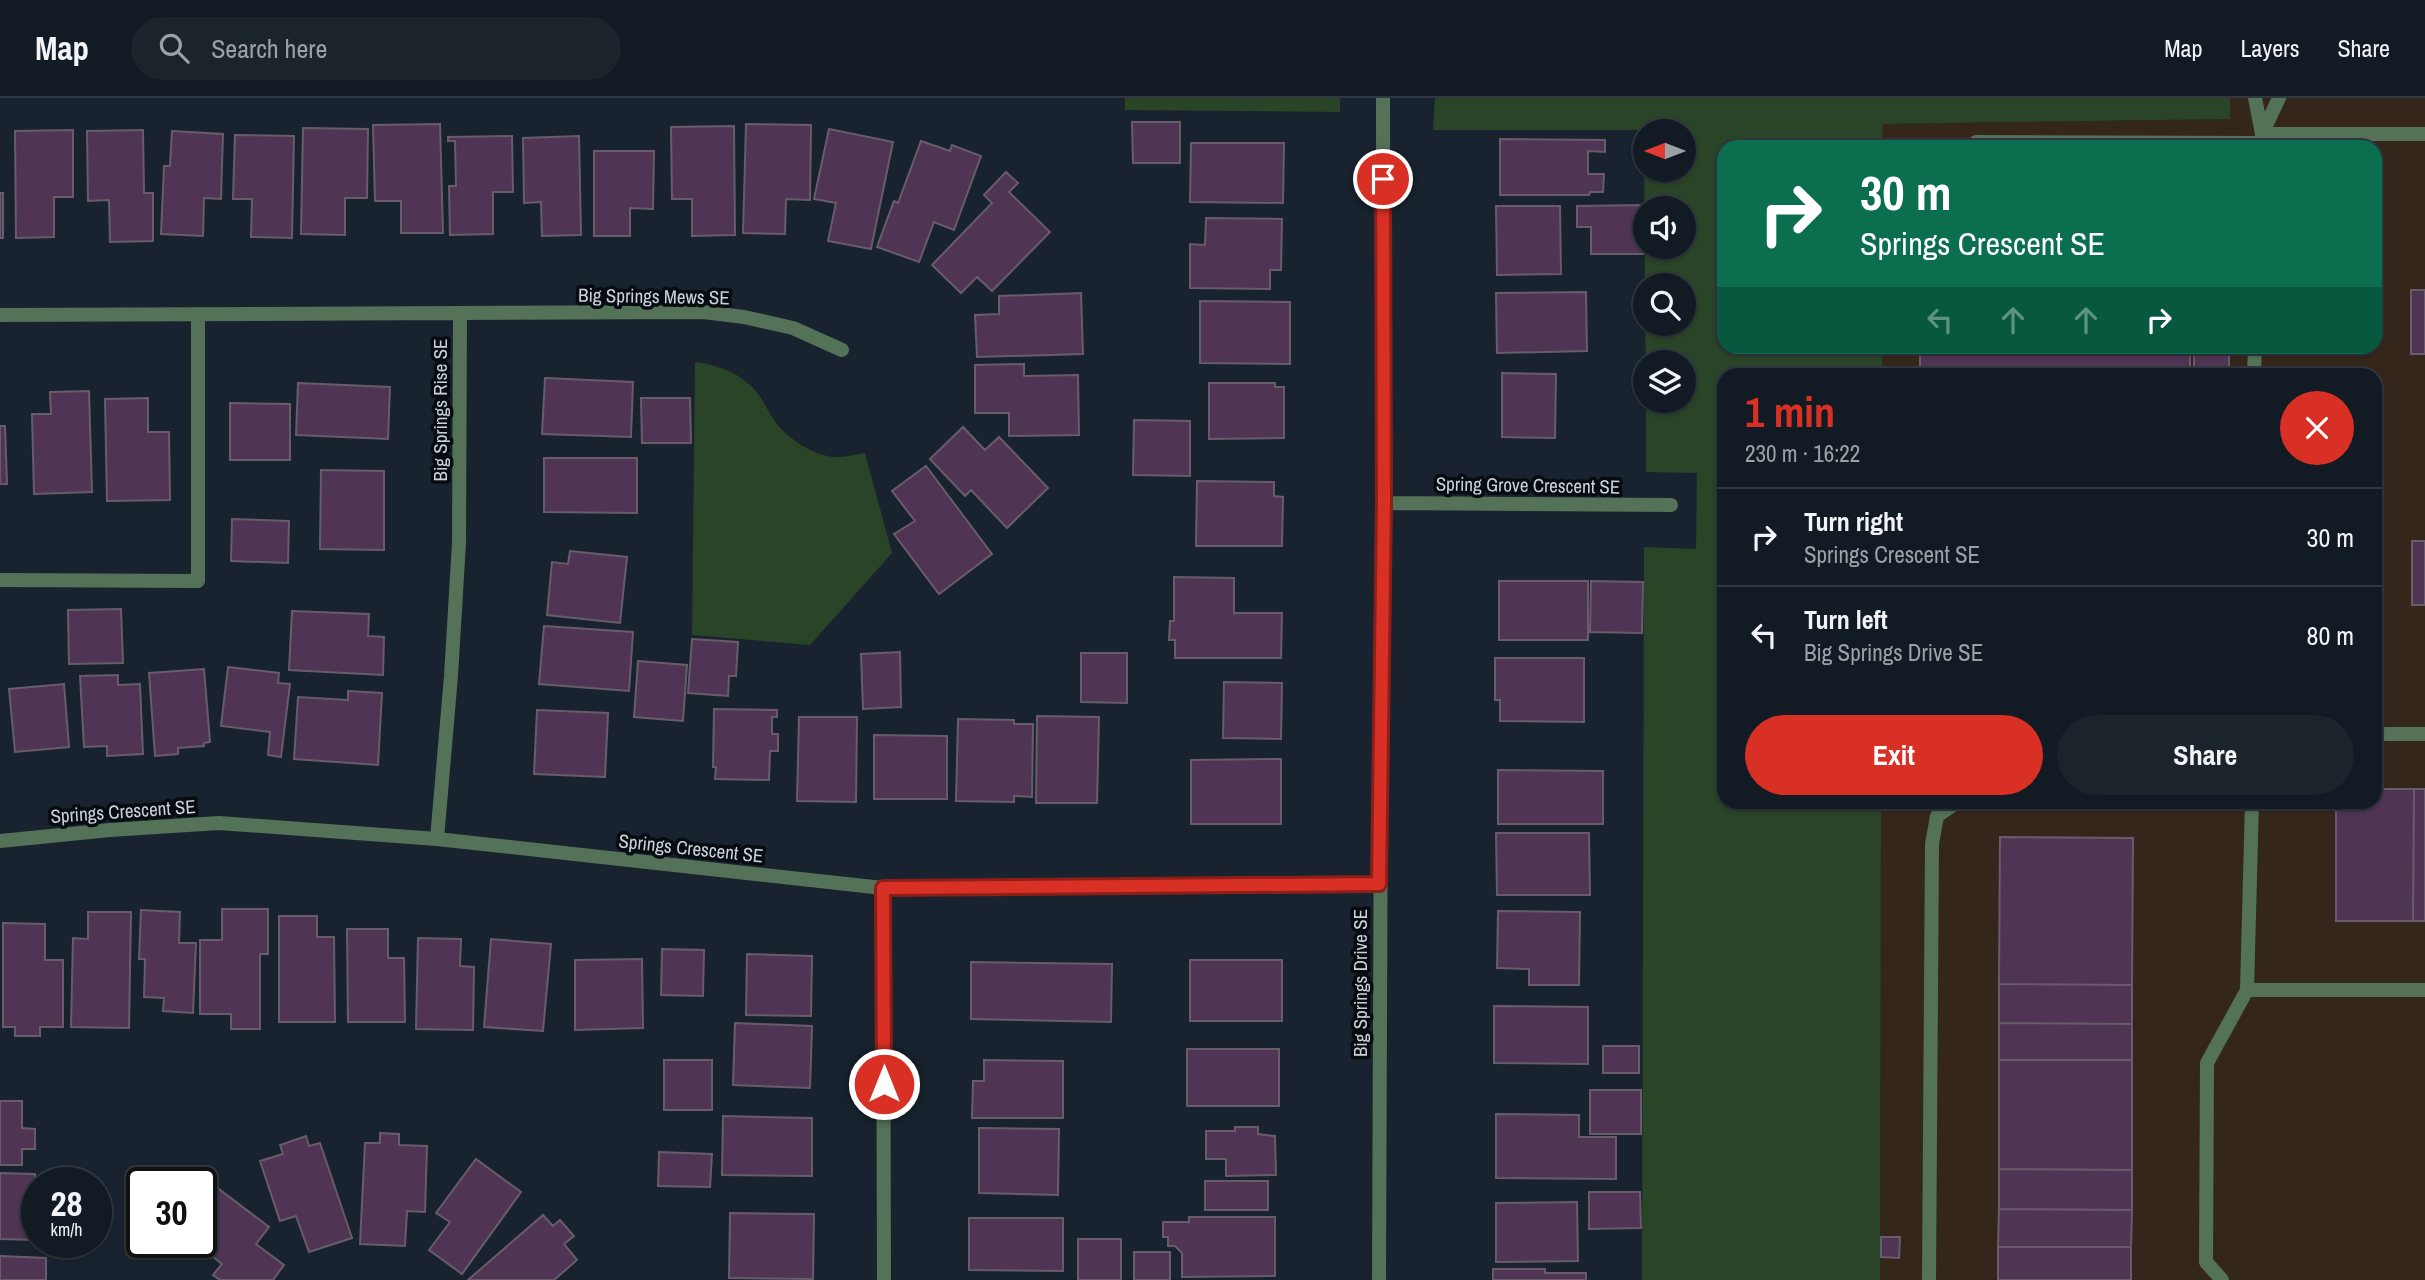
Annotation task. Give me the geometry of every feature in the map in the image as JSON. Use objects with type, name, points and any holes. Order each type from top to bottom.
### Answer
[{"type":"street","name":"Big Springs Drive SE","points":[[1379,1280],[1379,884],[1384,503],[1382,98]]},
{"type":"street","points":[[2255,98],[2262,140]]},
{"type":"street","points":[[2262,140],[2279,98]]},
{"type":"street","points":[[2285,140],[2425,134]]},
{"type":"street","name":"Big Springs Mews SE","points":[[460,314],[703,312],[744,317],[793,328],[842,350]]},
{"type":"street","name":"Big Springs Rise SE","points":[[0,315],[460,314],[459,543],[437,839]]},
{"type":"street","points":[[0,580],[198,581],[198,315]]},
{"type":"street","name":"Spring Grove Crescent SE","points":[[1384,503],[1671,505]]},
{"type":"street","points":[[2382,734],[2425,734]]},
{"type":"street","points":[[1929,1280],[1932,844],[1937,816],[1947,809]]},
{"type":"street","points":[[2222,1280],[2206,1262],[2207,1063],[2247,990],[2252,809]]},
{"type":"street","name":"Springs Crescent SE","points":[[0,841],[219,823],[437,839],[883,888],[1379,884]]},
{"type":"street","points":[[883,888],[884,1280]]},
{"type":"street","points":[[2247,990],[2425,990]]},
{"type":"shaded area","points":[[2230,98],[2425,98],[2425,1280],[1880,1280],[1881,809],[2382,809],[2382,368],[1882,368],[1882,354],[2382,354],[2382,140],[1882,140],[1882,124],[2230,119]]},
{"type":"green space","points":[[1125,98],[1340,98],[1340,112],[1125,110]]},
{"type":"green space","points":[[1435,98],[2230,98],[2230,119],[1883,124],[1882,140],[1717,140],[1717,354],[1882,354],[1882,368],[1717,368],[1717,809],[1881,809],[1880,1280],[1642,1280],[1644,547],[1696,549],[1697,473],[1646,472],[1646,413],[1696,413],[1696,350],[1646,350],[1645,336],[1696,336],[1696,273],[1645,273],[1645,259],[1696,259],[1696,196],[1644,196],[1644,182],[1696,182],[1696,119],[1633,119],[1633,130],[1433,130]]},
{"type":"green space","points":[[695,362],[724,369],[743,379],[756,392],[779,426],[805,447],[832,457],[865,453],[892,553],[810,645],[692,635]]},
{"type":"building","points":[[1132,122],[1180,122],[1180,163],[1133,163]]},
{"type":"building","points":[[440,124],[443,233],[401,233],[401,201],[375,201],[373,125]]},
{"type":"building","points":[[746,124],[811,125],[810,200],[786,199],[785,234],[743,233]]},
{"type":"building","points":[[734,126],[735,235],[692,236],[692,199],[672,199],[671,127]]},
{"type":"building","points":[[303,128],[368,129],[367,198],[345,198],[345,235],[301,234]]},
{"type":"building","points":[[829,129],[893,142],[871,249],[828,241],[836,203],[814,199]]},
{"type":"building","points":[[73,130],[73,197],[54,197],[54,237],[16,238],[15,131]]},
{"type":"building","points":[[143,130],[144,193],[153,193],[153,241],[110,242],[109,200],[88,201],[87,131]]},
{"type":"building","points":[[172,131],[223,134],[221,199],[204,198],[203,236],[161,234],[164,166],[170,166]]},
{"type":"building","points":[[235,135],[294,136],[292,238],[251,237],[252,199],[233,199]]},
{"type":"building","points":[[512,136],[513,192],[493,192],[493,234],[450,235],[449,186],[456,186],[455,141],[448,141],[448,137]]},
{"type":"building","points":[[579,136],[581,235],[542,236],[541,202],[524,203],[523,138]]},
{"type":"building","points":[[1500,139],[1605,140],[1605,152],[1588,151],[1588,174],[1604,174],[1603,192],[1590,192],[1589,195],[1500,195]]},
{"type":"building","points":[[921,141],[950,151],[952,145],[981,156],[954,230],[934,222],[919,262],[877,247],[894,201],[898,203]]},
{"type":"building","points":[[1191,143],[1284,143],[1283,203],[1190,202]]},
{"type":"building","points":[[594,151],[654,151],[653,209],[630,208],[630,236],[594,236]]},
{"type":"building","points":[[1006,172],[1018,183],[1009,192],[1050,232],[992,291],[977,277],[961,293],[932,265],[992,203],[984,195]]},
{"type":"building","points":[[0,193],[3,193],[3,238],[0,238]]},
{"type":"building","points":[[1633,205],[1633,254],[1591,254],[1591,227],[1577,227],[1577,206]]},
{"type":"building","points":[[1496,206],[1560,206],[1561,274],[1497,275]]},
{"type":"building","points":[[1206,218],[1282,219],[1281,270],[1270,270],[1270,289],[1190,288],[1190,244],[1205,245]]},
{"type":"building","points":[[2411,290],[2425,290],[2425,354],[2411,354]]},
{"type":"building","points":[[1586,292],[1587,351],[1497,353],[1496,293]]},
{"type":"building","points":[[1081,293],[1083,354],[977,357],[975,315],[999,314],[999,296]]},
{"type":"building","points":[[1200,301],[1290,302],[1290,364],[1200,363]]},
{"type":"building","points":[[1920,354],[2190,354],[2190,368],[1920,368]]},
{"type":"building","points":[[2194,354],[2229,354],[2229,368],[2194,368]]},
{"type":"building","points":[[1024,364],[1024,376],[1078,375],[1079,435],[1009,436],[1009,413],[975,413],[975,365]]},
{"type":"building","points":[[1502,373],[1556,374],[1555,438],[1502,437]]},
{"type":"building","points":[[545,378],[633,382],[631,437],[542,434]]},
{"type":"building","points":[[298,383],[390,387],[388,439],[296,435]]},
{"type":"building","points":[[1209,383],[1275,383],[1275,387],[1284,387],[1284,438],[1209,439]]},
{"type":"building","points":[[89,391],[92,492],[34,494],[32,414],[51,414],[50,392]]},
{"type":"building","points":[[148,398],[148,432],[169,432],[170,500],[107,501],[105,399]]},
{"type":"building","points":[[641,398],[690,398],[691,443],[642,443]]},
{"type":"building","points":[[230,403],[290,404],[290,460],[230,460]]},
{"type":"building","points":[[1134,420],[1190,421],[1190,476],[1133,475]]},
{"type":"building","points":[[0,426],[5,426],[7,484],[0,484]]},
{"type":"building","points":[[963,427],[985,450],[999,437],[1048,488],[1007,528],[971,490],[965,496],[930,459]]},
{"type":"building","points":[[544,458],[637,458],[637,513],[544,512]]},
{"type":"building","points":[[926,466],[992,554],[939,594],[894,534],[915,521],[892,491]]},
{"type":"building","points":[[321,470],[384,471],[384,550],[320,549]]},
{"type":"building","points":[[1197,481],[1274,482],[1274,496],[1283,497],[1282,546],[1196,546]]},
{"type":"building","points":[[232,519],[289,521],[288,563],[231,561]]},
{"type":"building","points":[[2412,541],[2425,541],[2425,605],[2412,605]]},
{"type":"building","points":[[570,551],[627,557],[620,623],[547,615],[552,562],[568,564]]},
{"type":"building","points":[[1174,577],[1234,578],[1234,613],[1282,613],[1281,658],[1175,658],[1175,640],[1169,640],[1170,621],[1174,621]]},
{"type":"building","points":[[1499,581],[1588,581],[1588,640],[1499,640]]},
{"type":"building","points":[[1591,581],[1643,582],[1642,633],[1590,632]]},
{"type":"building","points":[[121,609],[123,663],[69,664],[68,610]]},
{"type":"building","points":[[292,611],[369,614],[368,636],[384,637],[383,675],[289,670]]},
{"type":"building","points":[[544,626],[633,632],[629,691],[539,684]]},
{"type":"building","points":[[692,639],[738,642],[736,676],[729,676],[728,696],[688,693]]},
{"type":"building","points":[[900,652],[901,707],[863,709],[861,654]]},
{"type":"building","points":[[1081,653],[1127,653],[1127,703],[1081,702]]},
{"type":"building","points":[[1495,658],[1584,658],[1584,722],[1500,721],[1500,700],[1495,700]]},
{"type":"building","points":[[638,661],[687,665],[683,721],[634,717]]},
{"type":"building","points":[[228,667],[279,673],[278,683],[290,684],[281,757],[268,755],[270,732],[221,726]]},
{"type":"building","points":[[204,669],[210,742],[204,743],[204,746],[178,748],[178,754],[155,756],[149,673]]},
{"type":"building","points":[[118,675],[118,685],[140,684],[143,754],[107,756],[107,746],[84,747],[80,676]]},
{"type":"building","points":[[1224,682],[1282,683],[1281,739],[1223,738]]},
{"type":"building","points":[[64,684],[69,747],[15,752],[9,689]]},
{"type":"building","points":[[348,691],[382,693],[378,765],[294,759],[298,697],[348,700]]},
{"type":"building","points":[[714,709],[777,710],[777,717],[772,717],[772,734],[778,734],[778,751],[770,751],[769,780],[715,779]]},
{"type":"building","points":[[537,710],[608,713],[605,777],[534,774]]},
{"type":"building","points":[[1037,716],[1099,717],[1097,803],[1036,803]]},
{"type":"building","points":[[799,717],[857,717],[856,802],[797,801]]},
{"type":"building","points":[[958,719],[1014,720],[1014,724],[1033,724],[1032,797],[1014,796],[1014,802],[956,801]]},
{"type":"building","points":[[874,735],[947,736],[947,799],[874,799]]},
{"type":"building","points":[[1281,759],[1281,824],[1191,824],[1191,760]]},
{"type":"building","points":[[1498,770],[1603,771],[1603,824],[1498,824]]},
{"type":"building","points":[[2382,789],[2414,789],[2413,921],[2336,921],[2336,809],[2382,809]]},
{"type":"building","points":[[2414,789],[2425,789],[2425,921],[2413,921]]},
{"type":"building","points":[[1496,833],[1589,833],[1590,895],[1497,895]]},
{"type":"building","points":[[2000,837],[2133,838],[2132,985],[1999,984]]},
{"type":"building","points":[[222,909],[268,909],[268,954],[260,954],[260,1029],[231,1029],[231,1014],[200,1014],[200,940],[222,940]]},
{"type":"building","points":[[141,910],[180,912],[179,943],[196,943],[193,1013],[163,1011],[164,998],[144,997],[145,959],[139,959]]},
{"type":"building","points":[[1498,911],[1580,912],[1579,985],[1529,985],[1529,969],[1497,968]]},
{"type":"building","points":[[88,912],[131,912],[129,1028],[71,1027],[73,938],[88,939]]},
{"type":"building","points":[[279,916],[317,916],[317,937],[334,937],[335,1022],[279,1022]]},
{"type":"building","points":[[3,923],[45,924],[45,960],[63,960],[63,1027],[40,1027],[40,1036],[15,1036],[15,1027],[3,1027]]},
{"type":"building","points":[[347,929],[388,929],[388,958],[404,958],[405,1022],[348,1022]]},
{"type":"building","points":[[418,938],[461,939],[460,966],[474,967],[473,1030],[416,1029]]},
{"type":"building","points":[[491,939],[551,944],[543,1031],[484,1027]]},
{"type":"building","points":[[662,949],[704,950],[703,996],[661,995]]},
{"type":"building","points":[[747,954],[812,956],[811,1016],[746,1015]]},
{"type":"building","points":[[642,959],[643,1028],[575,1030],[575,960]]},
{"type":"building","points":[[1190,960],[1282,960],[1282,1021],[1190,1021]]},
{"type":"building","points":[[971,962],[1112,964],[1111,1022],[971,1019]]},
{"type":"building","points":[[1999,984],[2132,985],[2132,1024],[1999,1023]]},
{"type":"building","points":[[1494,1006],[1588,1007],[1588,1064],[1494,1063]]},
{"type":"building","points":[[735,1023],[812,1026],[810,1088],[733,1085]]},
{"type":"building","points":[[1999,1023],[2132,1024],[2132,1060],[1999,1060]]},
{"type":"building","points":[[1603,1046],[1639,1046],[1639,1073],[1603,1073]]},
{"type":"building","points":[[1187,1049],[1279,1049],[1279,1106],[1187,1106]]},
{"type":"building","points":[[664,1060],[712,1060],[712,1110],[664,1110]]},
{"type":"building","points":[[984,1060],[1063,1061],[1063,1118],[972,1118],[973,1081],[984,1081]]},
{"type":"building","points":[[1999,1060],[2132,1060],[2132,1170],[1999,1169]]},
{"type":"building","points":[[1590,1090],[1641,1090],[1641,1134],[1590,1134]]},
{"type":"building","points":[[0,1101],[22,1101],[22,1128],[35,1129],[35,1149],[22,1149],[22,1165],[0,1165]]},
{"type":"building","points":[[1496,1114],[1579,1115],[1579,1137],[1616,1137],[1616,1179],[1496,1178]]},
{"type":"building","points":[[723,1116],[812,1118],[812,1176],[722,1175]]},
{"type":"building","points":[[1235,1127],[1258,1127],[1258,1134],[1275,1136],[1276,1175],[1226,1176],[1226,1159],[1206,1159],[1206,1131],[1235,1131]]},
{"type":"building","points":[[979,1128],[1059,1129],[1058,1195],[979,1193]]},
{"type":"building","points":[[380,1133],[399,1134],[399,1145],[427,1146],[425,1212],[407,1211],[405,1246],[360,1244],[365,1143],[380,1143]]},
{"type":"building","points":[[306,1136],[309,1146],[320,1143],[352,1238],[309,1252],[296,1216],[280,1221],[260,1161],[283,1154],[280,1145]]},
{"type":"building","points":[[659,1152],[712,1154],[710,1187],[658,1186]]},
{"type":"building","points":[[476,1159],[521,1192],[462,1274],[429,1250],[450,1222],[436,1213]]},
{"type":"building","points":[[1999,1169],[2132,1170],[2132,1210],[1999,1209]]},
{"type":"building","points":[[0,1173],[21,1174],[21,1240],[0,1239]]},
{"type":"building","points":[[1205,1181],[1268,1181],[1268,1210],[1205,1210]]},
{"type":"building","points":[[217,1188],[269,1227],[256,1244],[284,1265],[273,1280],[220,1280],[213,1275],[222,1264],[214,1258],[217,1258]]},
{"type":"building","points":[[1589,1192],[1640,1192],[1641,1228],[1589,1229]]},
{"type":"building","points":[[1577,1202],[1578,1261],[1496,1262],[1496,1203]]},
{"type":"building","points":[[1999,1209],[2132,1210],[2131,1247],[1998,1247]]},
{"type":"building","points":[[730,1213],[814,1214],[813,1279],[729,1278]]},
{"type":"building","points":[[543,1215],[553,1226],[560,1220],[574,1236],[564,1244],[577,1260],[554,1280],[468,1280]]},
{"type":"building","points":[[1189,1217],[1275,1217],[1275,1276],[1182,1277],[1182,1253],[1175,1246],[1168,1246],[1168,1237],[1163,1237],[1163,1222],[1189,1222]]},
{"type":"building","points":[[969,1218],[1063,1218],[1063,1271],[969,1270]]},
{"type":"building","points":[[1881,1237],[1900,1237],[1899,1258],[1881,1257]]},
{"type":"building","points":[[1078,1239],[1121,1239],[1121,1280],[1078,1280]]},
{"type":"building","points":[[1998,1247],[2131,1247],[2131,1280],[1998,1280]]},
{"type":"building","points":[[1134,1252],[1170,1252],[1170,1280],[1134,1280]]},
{"type":"building","points":[[0,1256],[46,1258],[46,1280],[0,1280]]},
{"type":"building","points":[[1493,1269],[1545,1269],[1545,1273],[1586,1273],[1586,1280],[1493,1280]]},
{"type":"route","points":[[884,1084],[883,888],[1379,884],[1384,503],[1383,179]]}]
